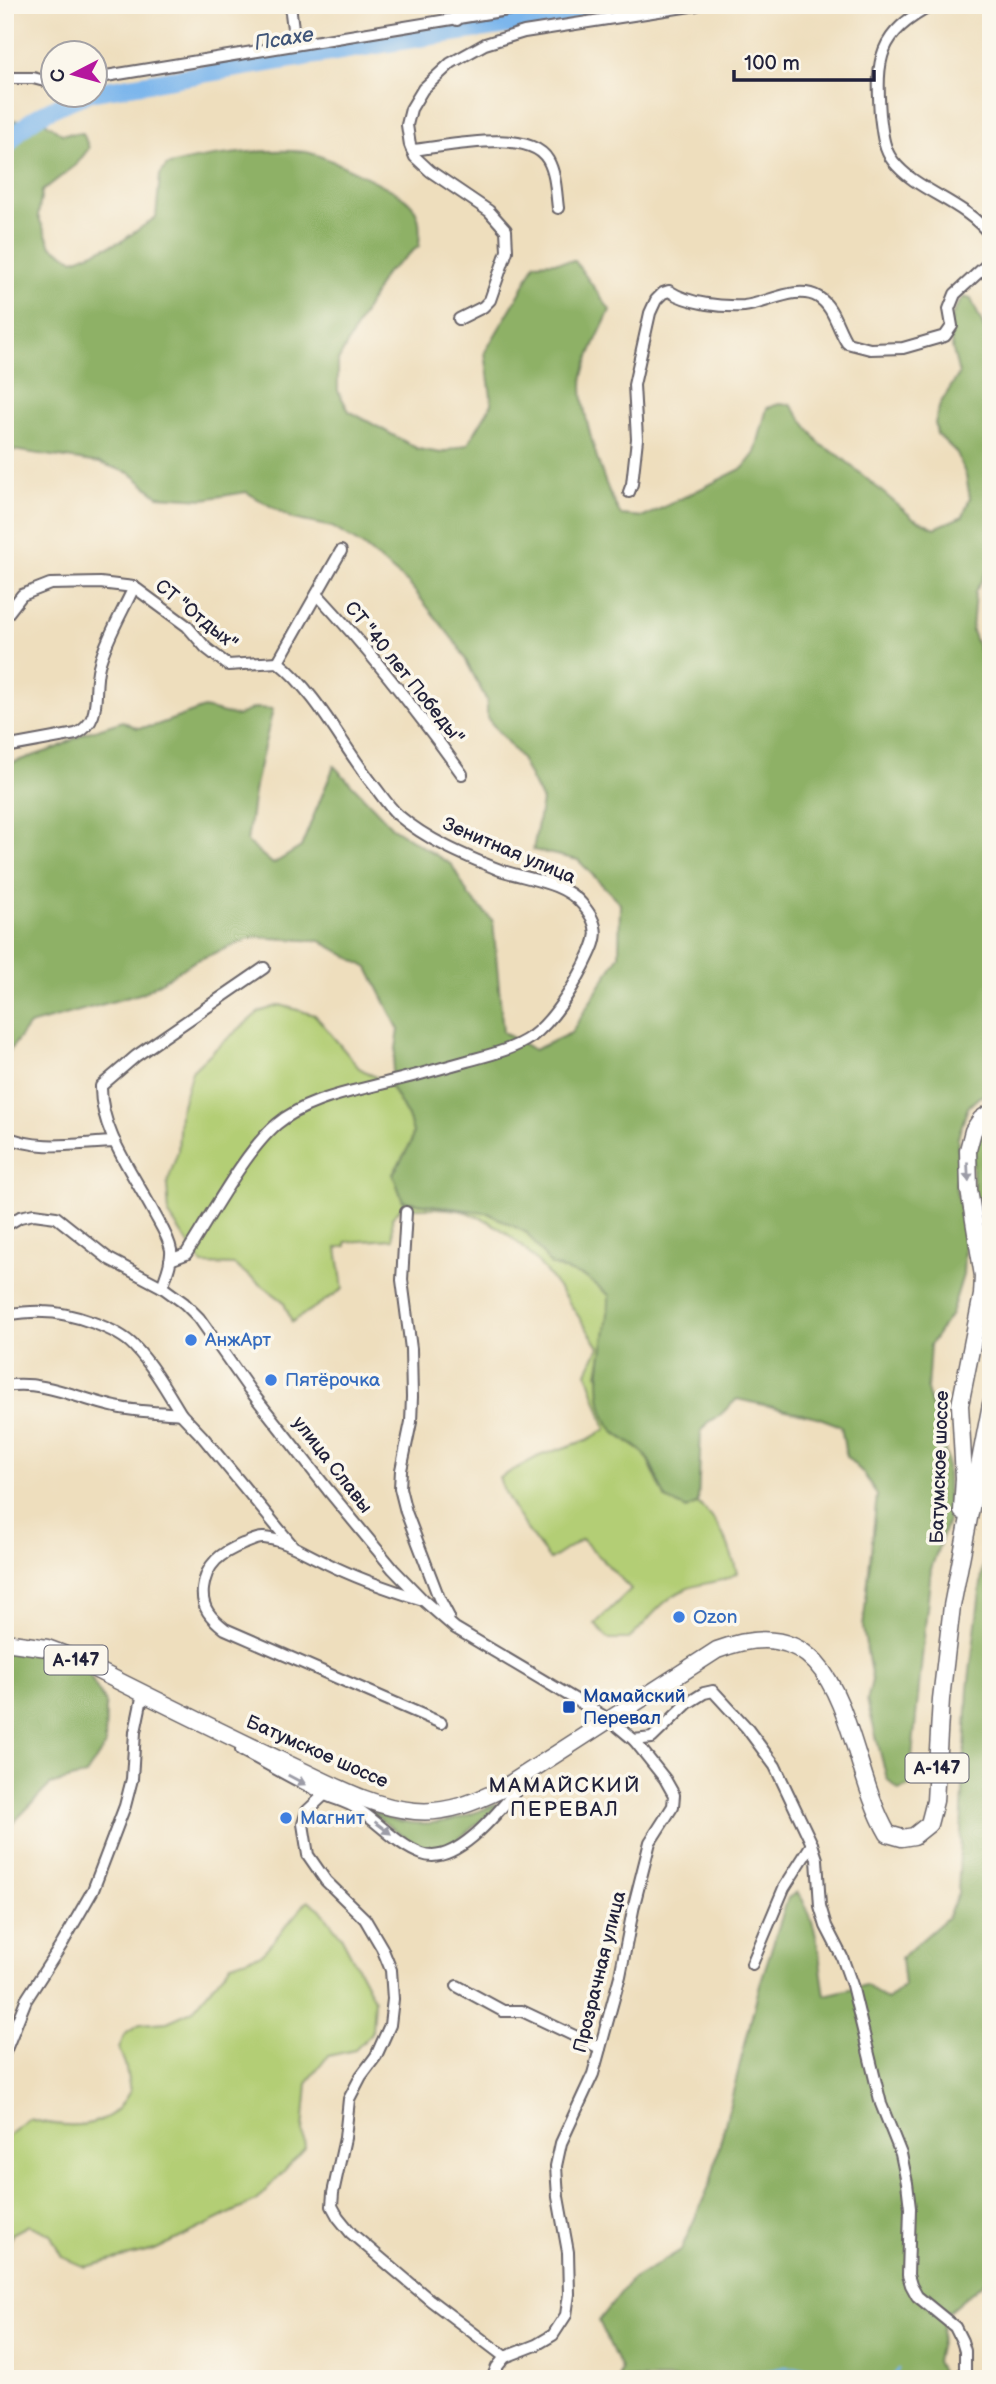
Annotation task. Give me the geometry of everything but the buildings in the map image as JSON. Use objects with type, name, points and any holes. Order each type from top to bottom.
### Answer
[{"type":"highway","name":"Батумское шоссе","points":[[956,1583],[964,1478],[959,1421],[962,1387],[982,1295],[983,1276],[970,1191],[968,1150],[973,1131],[981,1118],[991,1112]]},
{"type":"highway","name":"Батумское шоссе","points":[[5,1642],[47,1648],[71,1657],[365,1800],[418,1812],[448,1810],[476,1802],[502,1790],[717,1650],[758,1639],[785,1642],[809,1656],[824,1670],[843,1709],[876,1813],[888,1834],[902,1838],[914,1836],[929,1824],[935,1801],[943,1676],[956,1583],[991,1404]]},
{"type":"highway","points":[[959,1421],[970,1433],[978,1434],[986,1429]]},
{"type":"street","points":[[290,5],[295,44]]},
{"type":"street","points":[[453,5],[457,19]]},
{"type":"street","points":[[108,76],[538,5]]},
{"type":"street","points":[[459,319],[483,307],[490,300],[507,251],[506,230],[489,211],[430,171],[415,156],[407,125],[411,109],[423,89],[451,63],[485,44],[524,32],[698,5]]},
{"type":"street","points":[[933,5],[904,23],[883,51],[877,74],[884,144],[892,161],[914,180],[954,203],[980,222],[991,236]]},
{"type":"street","points":[[5,78],[38,79]]},
{"type":"street","points":[[412,150],[508,140],[539,150],[552,168],[558,208]]},
{"type":"street","points":[[629,492],[637,439],[634,385],[650,313],[663,293],[669,291],[678,297],[706,303],[743,306],[805,293],[817,296],[828,306],[847,343],[870,349],[903,348],[945,336],[952,326],[949,309],[955,294],[991,261]]},
{"type":"street","points":[[278,662],[341,551]]},
{"type":"street","points":[[5,617],[22,595],[50,584],[100,583],[134,587],[102,657],[92,721],[76,734],[5,747]]},
{"type":"street","name":"СТ \"Отдых\"","points":[[134,587],[187,626],[205,648],[228,665],[278,662]]},
{"type":"street","name":"СТ \"40 лет Победы\"","points":[[317,594],[375,659],[462,774]]},
{"type":"street","name":"Зенитная улица","points":[[170,1260],[186,1254],[249,1157],[277,1124],[335,1095],[426,1073],[508,1049],[531,1037],[551,1018],[579,976],[596,943],[594,922],[581,902],[549,883],[472,859],[431,838],[397,814],[352,758],[321,709],[293,674],[278,662]]},
{"type":"street","points":[[162,1287],[171,1248],[115,1142],[103,1102],[102,1086],[136,1056],[264,968]]},
{"type":"street","points":[[5,1136],[22,1144],[36,1146],[115,1142]]},
{"type":"street","points":[[406,1212],[402,1280],[411,1349],[412,1397],[411,1422],[400,1488],[406,1512],[439,1598],[455,1628]]},
{"type":"street","name":"улица Славы","points":[[5,1226],[27,1215],[50,1215],[70,1227],[109,1259],[162,1287],[184,1303],[199,1318],[328,1490],[393,1569],[423,1600],[455,1628],[610,1720]]},
{"type":"street","points":[[5,1315],[46,1311],[70,1316],[113,1331],[133,1344],[152,1367],[181,1414],[292,1545]]},
{"type":"street","points":[[5,1387],[21,1384],[42,1386],[117,1408],[181,1414]]},
{"type":"street","points":[[423,1600],[393,1591],[325,1563],[292,1545],[263,1538],[224,1552],[209,1566],[203,1587],[203,1605],[212,1618],[225,1629],[441,1723]]},
{"type":"street","points":[[634,1740],[652,1738],[688,1703],[713,1691],[746,1727],[775,1766],[813,1844],[817,1859],[820,1906],[852,1984],[881,2104],[901,2154],[908,2183],[910,2208],[908,2275],[911,2286],[917,2296],[955,2327],[965,2351],[965,2379]]},
{"type":"street","points":[[5,2052],[26,2000],[93,1889],[125,1806],[132,1779],[135,1732],[143,1693]]},
{"type":"street","name":"Прозрачная улица","points":[[505,2357],[553,2335],[566,2315],[569,2294],[568,2252],[558,2197],[556,2166],[561,2143],[593,2074],[620,1976],[650,1842],[673,1806],[674,1795],[665,1779],[634,1740],[610,1720]]},
{"type":"street","points":[[234,1738],[233,1743],[237,1747],[324,1795],[357,1808],[414,1850],[425,1855],[450,1852],[481,1829],[534,1769]]},
{"type":"street","points":[[324,1795],[307,1811],[303,1824],[308,1855],[326,1881],[365,1919],[391,1970],[393,1999],[390,2025],[376,2056],[349,2099],[345,2138],[332,2206],[351,2233],[430,2300],[505,2357],[492,2379]]},
{"type":"street","points":[[752,1964],[784,1888],[813,1844]]},
{"type":"street","points":[[457,1986],[503,2011],[522,2011],[600,2048]]},
{"type":"green space","points":[[5,120],[45,122],[62,134],[83,133],[89,148],[76,165],[42,191],[38,216],[51,246],[74,260],[122,241],[156,217],[160,175],[166,166],[198,159],[235,153],[306,152],[358,173],[408,201],[418,217],[419,246],[385,274],[338,361],[338,391],[349,411],[418,449],[441,453],[468,444],[492,404],[485,352],[535,263],[575,261],[610,310],[588,359],[582,389],[594,447],[607,487],[621,515],[644,517],[743,468],[755,453],[767,408],[779,404],[791,405],[821,445],[840,456],[913,518],[935,528],[963,516],[970,498],[966,476],[957,453],[937,434],[935,423],[940,404],[959,374],[951,343],[952,316],[964,297],[971,299],[987,334],[991,351],[991,564],[975,592],[972,631],[991,681],[991,1093],[979,1097],[968,1107],[958,1137],[956,1189],[965,1230],[963,1275],[951,1314],[930,1345],[927,1390],[947,1458],[948,1520],[931,1569],[909,1786],[899,1790],[887,1779],[867,1701],[872,1680],[863,1628],[877,1495],[864,1474],[846,1456],[841,1426],[817,1417],[737,1399],[701,1431],[698,1503],[687,1509],[666,1499],[648,1460],[641,1451],[611,1428],[602,1407],[599,1376],[609,1295],[585,1277],[551,1265],[527,1233],[488,1213],[403,1201],[393,1174],[411,1143],[413,1132],[409,1119],[390,1085],[399,1030],[368,968],[320,941],[254,937],[195,961],[143,993],[29,1025],[5,1057],[5,765],[57,748],[85,733],[123,721],[137,728],[154,726],[204,708],[237,716],[254,708],[273,709],[255,785],[247,842],[273,864],[301,847],[334,766],[394,829],[452,865],[469,896],[493,921],[503,1032],[534,1050],[571,1033],[619,955],[620,903],[578,860],[533,850],[542,801],[520,757],[487,718],[487,701],[459,647],[409,584],[363,546],[332,527],[293,519],[246,492],[204,499],[158,496],[130,473],[100,463],[5,449]]},
{"type":"green space","points":[[280,1005],[315,1015],[359,1068],[390,1085],[409,1119],[413,1132],[411,1143],[393,1174],[403,1201],[488,1213],[527,1233],[551,1265],[585,1277],[609,1295],[609,1317],[598,1374],[615,1433],[645,1454],[666,1499],[687,1509],[698,1503],[706,1510],[723,1535],[737,1573],[676,1594],[629,1639],[608,1639],[595,1624],[631,1589],[582,1539],[550,1560],[528,1531],[499,1478],[539,1456],[587,1440],[606,1429],[587,1372],[599,1347],[541,1266],[504,1232],[484,1219],[462,1211],[402,1207],[392,1218],[393,1239],[346,1242],[346,1246],[337,1248],[343,1289],[292,1322],[283,1301],[234,1265],[202,1264],[169,1215],[167,1184],[178,1151],[180,1112],[192,1071],[259,1012]]},
{"type":"green space","points":[[991,1119],[991,1183],[988,1186],[991,1272],[974,1192],[973,1171],[974,1151],[980,1133]]},
{"type":"green space","points":[[991,1503],[991,2276],[946,2314],[936,2361],[944,2379],[619,2379],[621,2369],[599,2321],[630,2281],[681,2250],[710,2184],[760,1984],[788,1898],[797,1892],[810,1915],[825,1995],[866,1985],[887,2000],[904,1985],[901,1958],[948,1917],[958,1893],[968,1688]]},
{"type":"green space","points":[[5,1649],[37,1652],[88,1673],[106,1704],[105,1746],[86,1775],[50,1785],[5,1835]]},
{"type":"green space","points":[[496,1804],[497,1807],[469,1831],[439,1850],[422,1847],[364,1807],[398,1820],[430,1823],[462,1817]]},
{"type":"green space","points":[[308,1900],[320,1909],[341,1936],[374,1999],[372,2033],[355,2050],[328,2056],[307,2083],[303,2131],[305,2148],[256,2201],[155,2250],[85,2267],[62,2257],[50,2234],[29,2225],[12,2234],[5,2259],[7,2137],[29,2119],[51,2124],[86,2124],[108,2117],[117,2110],[130,2091],[119,2049],[125,2033],[140,2024],[167,2022],[192,2011],[231,1964],[262,1954]]},
{"type":"waterway","name":"Псахе","points":[[108,90],[419,38],[646,5]]},
{"type":"waterway","name":"Псахе","points":[[5,149],[21,129],[54,108]]},
{"type":"waterway","points":[[730,2379],[786,2367],[828,2370],[834,2379]]},
{"type":"waterway","points":[[892,2379],[898,2369]]},
{"type":"place","name":"АнжАрт","points":[[191,1340]]},
{"type":"place","name":"Пятёрочка","points":[[271,1380]]},
{"type":"place","name":"Ozon","points":[[679,1617]]},
{"type":"place","name":"Мамайский Перевал","points":[[569,1707]]},
{"type":"place","name":"Магнит","points":[[286,1818]]},
{"type":"district","name":"МАМАЙСКИЙ ПЕРЕВАЛ","points":[[565,1797]]}]
